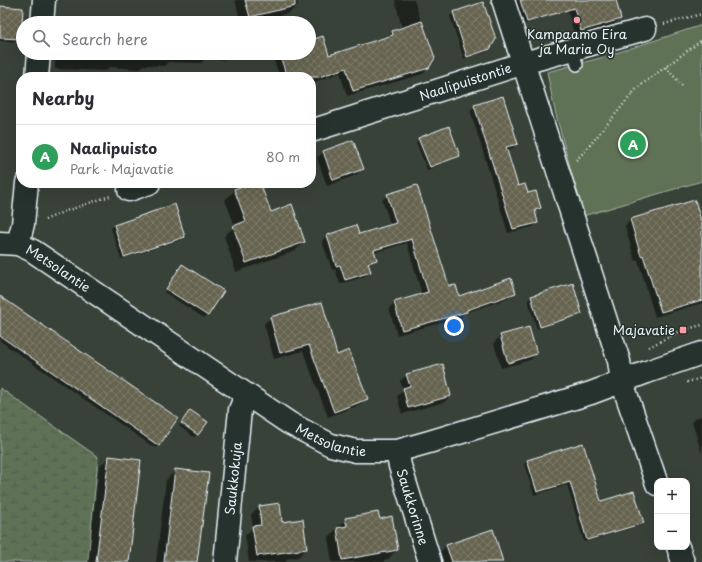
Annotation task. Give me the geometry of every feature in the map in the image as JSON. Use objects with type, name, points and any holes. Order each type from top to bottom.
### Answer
[{"type":"street","points":[[43,16],[44,0]]},
{"type":"street","points":[[503,0],[619,361],[622,382],[655,478]]},
{"type":"street","name":"Naalipuistontie","points":[[316,129],[524,63],[575,57],[644,29]]},
{"type":"street","points":[[37,72],[38,60]]},
{"type":"street","points":[[14,237],[26,188]]},
{"type":"street","points":[[128,190],[134,188]]},
{"type":"street","name":"Metsolantie","points":[[14,237],[33,252],[289,423],[331,445],[356,451],[397,451],[429,442],[591,393],[702,353]]},
{"type":"street","name":"Saukkokuja","points":[[225,562],[240,410],[246,395]]},
{"type":"street","name":"Saukkorinne","points":[[397,451],[400,466],[430,562]]},
{"type":"street","points":[[679,550],[683,562]]},
{"type":"path","points":[[644,29],[702,14]]},
{"type":"path","points":[[560,174],[585,151],[637,88],[702,40]]},
{"type":"path","points":[[666,67],[683,87]]},
{"type":"path","points":[[14,237],[37,227],[44,221],[63,212],[128,190]]},
{"type":"path","points":[[648,348],[683,330],[702,325]]},
{"type":"path","points":[[683,383],[702,378]]},
{"type":"green space","points":[[702,25],[702,181],[583,216],[554,107],[547,72],[604,57]]},
{"type":"green space","points":[[0,388],[98,457],[88,562],[0,562]]},
{"type":"building","points":[[245,0],[295,0],[295,6],[250,16]]},
{"type":"building","points":[[520,0],[616,0],[621,19],[581,31],[574,8],[527,22]]},
{"type":"building","points":[[483,2],[496,39],[490,49],[467,57],[453,12]]},
{"type":"building","points":[[0,6],[23,8],[22,16],[16,16],[16,39],[0,38]]},
{"type":"building","points":[[422,21],[435,58],[429,68],[353,91],[346,68],[316,77],[316,72],[285,72],[281,60],[316,60],[316,38],[323,36],[329,55],[393,35],[392,31]]},
{"type":"building","points":[[503,96],[518,144],[506,147],[518,186],[525,184],[528,193],[536,191],[541,208],[535,210],[538,223],[513,229],[474,105]]},
{"type":"building","points":[[449,126],[460,156],[430,167],[418,138]]},
{"type":"building","points":[[353,140],[364,169],[333,180],[323,151]]},
{"type":"building","points":[[417,185],[449,286],[456,285],[459,296],[511,278],[516,293],[467,310],[467,312],[402,330],[394,302],[428,292],[412,239],[374,250],[377,260],[368,263],[371,272],[345,280],[340,265],[336,266],[327,235],[356,225],[359,234],[396,223],[387,194]]},
{"type":"building","points":[[262,188],[271,212],[292,204],[305,242],[246,263],[233,226],[246,221],[234,189]]},
{"type":"building","points":[[695,200],[702,224],[702,300],[661,312],[643,255],[641,256],[630,219]]},
{"type":"building","points":[[175,204],[185,237],[124,257],[114,225]]},
{"type":"building","points":[[182,264],[224,291],[208,316],[166,289]]},
{"type":"building","points":[[573,283],[582,314],[540,327],[531,296]]},
{"type":"building","points":[[0,296],[178,418],[159,446],[0,336]]},
{"type":"building","points":[[322,302],[337,355],[349,350],[368,399],[334,412],[309,345],[280,353],[270,317]]},
{"type":"building","points":[[529,327],[537,354],[508,363],[500,335]]},
{"type":"building","points":[[443,364],[451,396],[408,408],[403,388],[410,386],[406,374]]},
{"type":"building","points":[[190,410],[208,422],[198,435],[181,423]]},
{"type":"building","points":[[583,443],[601,501],[634,491],[644,523],[587,540],[570,482],[537,492],[527,460]]},
{"type":"building","points":[[109,456],[141,460],[129,562],[96,562]]},
{"type":"building","points":[[175,469],[209,473],[197,562],[164,562]]},
{"type":"building","points":[[280,503],[282,522],[303,519],[307,549],[257,556],[252,526],[261,525],[259,506]]},
{"type":"building","points":[[378,512],[380,519],[392,516],[398,550],[342,560],[337,528],[347,526],[345,518]]},
{"type":"building","points":[[493,529],[503,562],[452,562],[446,545]]},
{"type":"place","name":"Kampaamo Eira ja Maria Oy","points":[[577,20]]},
{"type":"place","name":"Naalipuisto","points":[[633,144]]},
{"type":"place","name":"Majavatie","points":[[683,330]]}]
